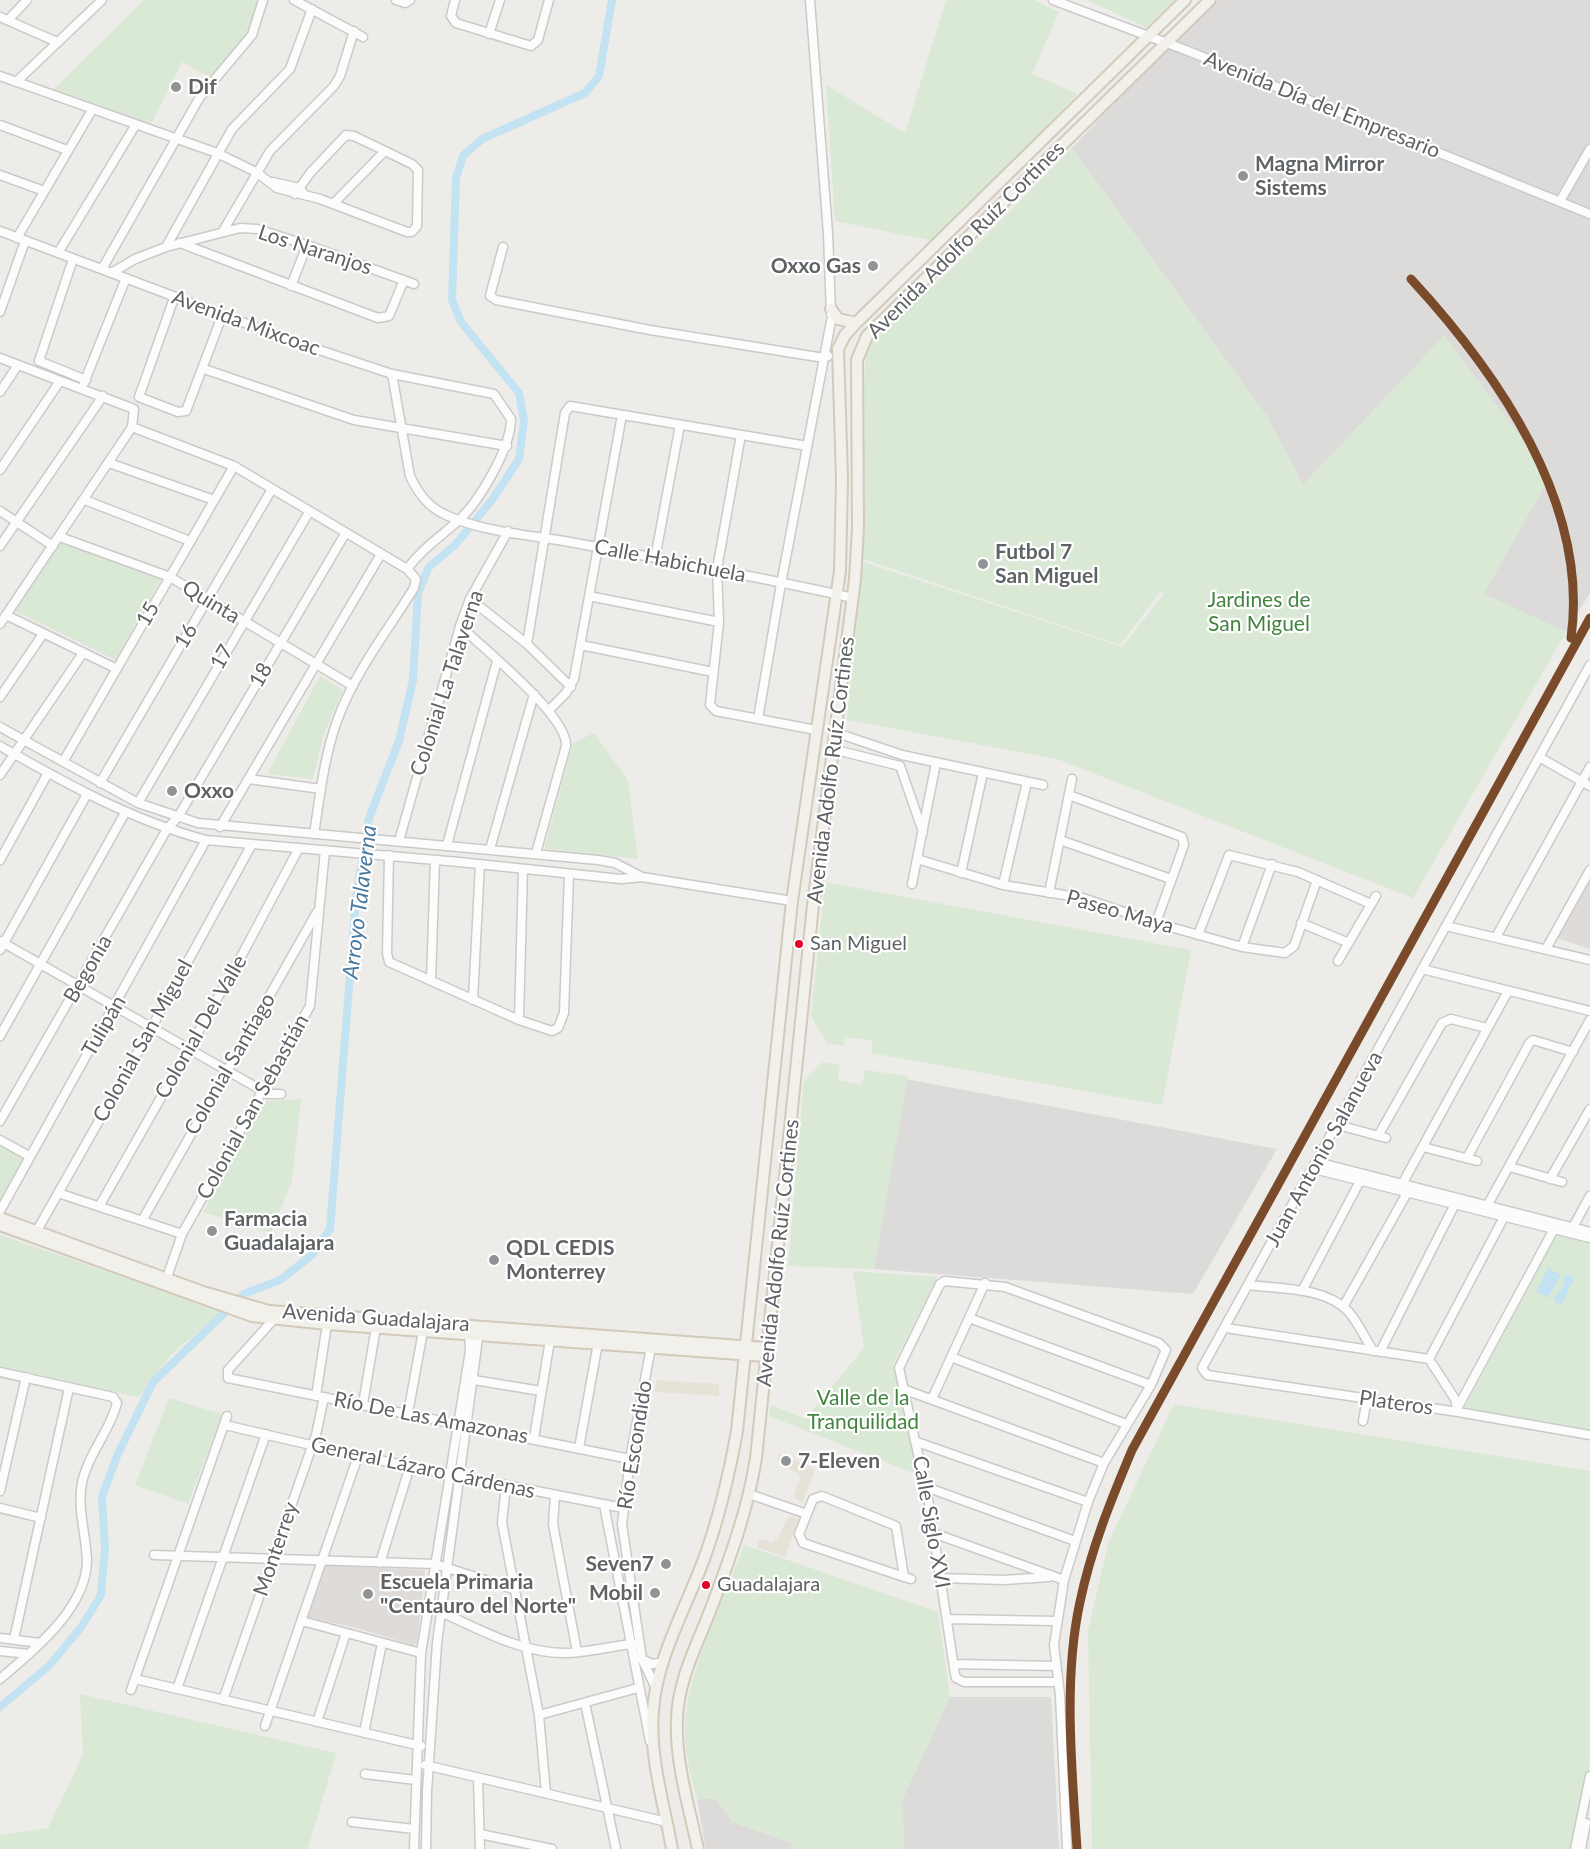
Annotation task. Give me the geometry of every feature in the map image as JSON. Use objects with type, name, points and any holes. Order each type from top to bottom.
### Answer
[{"type":"main road","name":"Avenida Adolfo Ruíz Cortines","points":[[672,1849],[654,1752],[653,1712],[663,1662],[705,1558],[721,1506],[736,1431],[792,901],[837,595],[842,545],[837,350],[856,323],[1185,0]]},
{"type":"main road","name":"Avenida Adolfo Ruíz Cortines","points":[[698,1849],[677,1743],[679,1693],[738,1534],[756,1458],[832,749],[853,598],[858,528],[856,375],[861,346],[867,336],[1164,42],[1210,0]]},
{"type":"main road","points":[[831,309],[838,319],[856,323]]},
{"type":"main road","name":"Avenida Guadalajara","points":[[0,1218],[35,1234],[228,1305],[315,1316],[767,1352]]},
{"type":"main road","name":"Avenida Guadalajara","points":[[0,1225],[35,1234]]},
{"type":"main road","name":"Avenida Guadalajara","points":[[228,1305],[240,1314],[274,1320],[423,1331],[474,1329],[550,1340],[598,1343],[652,1343]]},
{"type":"street","points":[[27,0],[4,18],[57,42]]},
{"type":"street","points":[[16,82],[102,0]]},
{"type":"street","points":[[102,268],[211,81],[252,35],[263,0]]},
{"type":"street","points":[[294,0],[363,37]]},
{"type":"street","points":[[396,0],[405,3],[410,0]]},
{"type":"street","points":[[455,0],[452,19],[525,46],[534,44],[549,0]]},
{"type":"street","points":[[489,34],[500,0]]},
{"type":"street","points":[[758,719],[831,321],[828,233],[810,0]]},
{"type":"street","name":"Avenida Día del Empresario","points":[[1053,0],[1164,42],[1590,214]]},
{"type":"street","points":[[166,247],[232,129],[290,69],[312,9]]},
{"type":"street","points":[[223,231],[256,171],[270,151],[334,86],[340,75],[354,31]]},
{"type":"street","points":[[0,76],[135,126],[217,153],[256,171],[273,182],[407,232],[415,230],[418,218],[418,170],[346,135],[300,192]]},
{"type":"street","points":[[0,312],[21,239],[44,191],[92,110]]},
{"type":"street","points":[[0,125],[67,150]]},
{"type":"street","points":[[58,253],[135,126]]},
{"type":"street","points":[[1560,201],[1590,150]]},
{"type":"street","points":[[333,204],[385,152]]},
{"type":"street","points":[[0,175],[44,191]]},
{"type":"street","name":"Los Naranjos","points":[[113,272],[135,259],[166,247],[223,231],[257,229],[414,284]]},
{"type":"street","name":"Avenida Mixcoac","points":[[0,231],[113,272],[222,316],[392,374],[496,397],[511,420],[507,446]]},
{"type":"street","points":[[180,243],[291,286],[384,318],[393,310],[404,280]]},
{"type":"street","points":[[291,286],[307,245]]},
{"type":"street","points":[[503,246],[490,292],[492,299],[651,330],[824,358],[837,350]]},
{"type":"street","points":[[0,624],[132,427],[134,409],[103,396],[39,361],[73,259]]},
{"type":"street","points":[[84,384],[126,278]]},
{"type":"street","points":[[174,298],[139,398],[178,412],[186,411],[190,406],[222,316]]},
{"type":"street","points":[[831,321],[837,350]]},
{"type":"street","points":[[831,321],[837,350]]},
{"type":"street","points":[[0,358],[60,381],[84,384]]},
{"type":"street","points":[[0,392],[18,365]]},
{"type":"street","points":[[204,369],[354,420],[401,430],[507,446],[462,520],[424,547],[407,569]]},
{"type":"street","name":"Calle Habichuela","points":[[392,374],[410,476],[417,491],[431,506],[462,520],[508,531],[717,569],[853,598]]},
{"type":"street","points":[[0,470],[60,381]]},
{"type":"street","points":[[0,546],[103,396]]},
{"type":"street","points":[[527,644],[565,413],[570,406],[576,405],[622,415],[807,446]]},
{"type":"street","points":[[549,710],[571,687],[581,645],[622,415]]},
{"type":"street","points":[[655,558],[680,425]]},
{"type":"street","points":[[132,427],[234,466],[407,569],[416,579],[414,588],[352,686],[331,740],[314,834]]},
{"type":"street","points":[[741,435],[717,569],[719,622],[709,700],[711,709],[816,730]]},
{"type":"street","points":[[109,463],[214,500]]},
{"type":"street","name":"15","points":[[63,762],[234,466]]},
{"type":"street","name":"16","points":[[100,783],[272,489]]},
{"type":"street","points":[[85,500],[190,541]]},
{"type":"street","points":[[0,512],[52,546]]},
{"type":"street","name":"17","points":[[138,803],[242,622],[309,512]]},
{"type":"street","name":"Colonial La Talaverna","points":[[399,841],[460,626],[470,599],[508,531]]},
{"type":"street","name":"18","points":[[177,817],[345,534]]},
{"type":"street","name":"Quinta","points":[[60,537],[170,577],[352,686]]},
{"type":"street","points":[[220,826],[381,554]]},
{"type":"street","points":[[589,596],[719,622]]},
{"type":"street","points":[[470,599],[527,644],[571,687]]},
{"type":"street","points":[[6,615],[117,669]]},
{"type":"street","points":[[460,626],[534,694],[549,710],[565,735],[566,746],[536,853]]},
{"type":"street","points":[[0,697],[44,634]]},
{"type":"street","points":[[581,645],[713,672]]},
{"type":"street","points":[[0,775],[12,753],[83,653]]},
{"type":"street","points":[[447,845],[496,661]]},
{"type":"street","name":"Juan Antonio Salanueva","points":[[1202,1371],[1590,665]]},
{"type":"street","points":[[490,849],[534,694]]},
{"type":"street","points":[[0,727],[138,803],[177,817],[220,826],[598,860],[615,863],[642,877]]},
{"type":"street","points":[[834,732],[902,755],[1043,785]]},
{"type":"street","points":[[0,746],[125,813],[167,830],[206,840],[459,862],[596,877],[621,879],[642,877],[792,901]]},
{"type":"street","points":[[832,749],[900,766]]},
{"type":"street","points":[[902,755],[900,766],[923,832]]},
{"type":"street","points":[[1539,756],[1586,784]]},
{"type":"street","points":[[912,884],[936,763]]},
{"type":"street","points":[[1496,937],[1586,784],[1590,767]]},
{"type":"street","points":[[0,860],[48,773]]},
{"type":"street","points":[[962,873],[982,773]]},
{"type":"street","points":[[249,779],[321,789]]},
{"type":"street","points":[[1049,893],[1072,779]]},
{"type":"street","points":[[1003,885],[1027,782]]},
{"type":"street","points":[[87,794],[1,945],[42,964],[268,1094],[281,1094]]},
{"type":"street","points":[[1069,795],[1184,840],[1156,923]]},
{"type":"street","points":[[0,1035],[125,813]]},
{"type":"street","name":"Begonia","points":[[0,1121],[167,830],[177,817]]},
{"type":"street","name":"Tulipán","points":[[0,1211],[206,840]]},
{"type":"street","points":[[1060,840],[1171,879]]},
{"type":"street","name":"Colonial San Miguel","points":[[35,1234],[252,844]]},
{"type":"street","points":[[459,862],[461,847]]},
{"type":"street","name":"Colonial Del Valle","points":[[100,1205],[299,848]]},
{"type":"street","name":"Colonial San Sebastián","points":[[166,1282],[182,1234],[310,1006],[325,850]]},
{"type":"street","points":[[385,855],[389,962],[545,1030],[558,1028],[564,1012],[569,874]]},
{"type":"street","points":[[1198,935],[1226,859],[1232,855],[1272,864],[1317,880],[1371,904]]},
{"type":"street","name":"Paseo Maya","points":[[917,859],[1003,885],[1083,898],[1156,923],[1242,947],[1289,951],[1294,946],[1301,923]]},
{"type":"street","points":[[431,981],[435,860]]},
{"type":"street","points":[[596,877],[598,860]]},
{"type":"street","points":[[473,1000],[480,864]]},
{"type":"street","points":[[1242,947],[1272,864]]},
{"type":"street","points":[[519,1020],[524,869]]},
{"type":"street","points":[[1546,949],[1590,870]]},
{"type":"street","points":[[1317,880],[1301,923],[1349,943]]},
{"type":"street","points":[[1338,961],[1376,896]]},
{"type":"street","name":"Colonial Santiago","points":[[143,1219],[319,909]]},
{"type":"street","points":[[1446,926],[1590,960]]},
{"type":"street","points":[[1422,969],[1590,1011]]},
{"type":"street","points":[[1343,1307],[1423,1147],[1508,991]]},
{"type":"street","points":[[1338,1125],[1382,1137],[1442,1023],[1451,1019],[1487,1028]]},
{"type":"street","points":[[1487,1206],[1590,1020]]},
{"type":"street","points":[[1467,1158],[1530,1042],[1533,1040],[1573,1052]]},
{"type":"street","points":[[1550,1179],[1590,1109]]},
{"type":"street","points":[[0,1140],[29,1156]]},
{"type":"street","points":[[1423,1147],[1477,1161]]},
{"type":"street","points":[[1316,1165],[1360,1181],[1402,1189]]},
{"type":"street","points":[[1316,1165],[1504,1217],[1590,1238]]},
{"type":"street","points":[[1510,1167],[1562,1182]]},
{"type":"street","points":[[1302,1291],[1360,1181]]},
{"type":"street","points":[[58,1192],[182,1234]]},
{"type":"street","points":[[1573,1227],[1590,1196]]},
{"type":"street","points":[[1456,1202],[1487,1206],[1590,1232]]},
{"type":"street","points":[[1377,1352],[1456,1202]]},
{"type":"street","points":[[1429,1359],[1504,1217]]},
{"type":"street","points":[[1458,1409],[1554,1229]]},
{"type":"street","name":"Calle Siglo XVI","points":[[986,1283],[950,1281],[940,1284],[900,1363],[903,1389],[926,1487],[956,1678],[964,1682],[1058,1682]]},
{"type":"street","points":[[932,1399],[986,1283],[1019,1291],[1159,1343],[1166,1350],[1163,1362],[1151,1385],[1104,1463],[1088,1502],[1064,1580],[1056,1621],[1055,1666],[1058,1682],[1067,1849]]},
{"type":"street","points":[[1249,1285],[1302,1291],[1326,1297],[1343,1307],[1377,1352]]},
{"type":"street","points":[[969,1317],[1151,1385]]},
{"type":"street","name":"Río De Las Amazonas","points":[[274,1320],[228,1370],[227,1376],[231,1379],[462,1423],[630,1459]]},
{"type":"street","name":"Monterrey","points":[[223,1700],[312,1445],[320,1396],[327,1324]]},
{"type":"street","points":[[363,1404],[376,1328]]},
{"type":"street","points":[[1226,1328],[1429,1359]]},
{"type":"street","points":[[414,1849],[421,1653],[450,1475],[474,1380],[474,1329]]},
{"type":"street","points":[[426,1849],[429,1748],[441,1612],[460,1477],[462,1423],[474,1329]]},
{"type":"street","points":[[408,1413],[423,1331]]},
{"type":"street","points":[[534,1438],[550,1340]]},
{"type":"street","points":[[579,1448],[598,1343]]},
{"type":"street","name":"Río Escondido","points":[[652,1343],[622,1508],[639,1644],[642,1659],[656,1688]]},
{"type":"street","points":[[951,1357],[1126,1424]]},
{"type":"street","points":[[1429,1359],[1458,1409]]},
{"type":"street","name":"Plateros","points":[[1202,1371],[1207,1375],[1367,1399],[1458,1409],[1590,1435]]},
{"type":"street","points":[[0,1372],[113,1397],[117,1401],[82,1485],[87,1562],[85,1576],[69,1608],[40,1643],[0,1678]]},
{"type":"street","points":[[0,1491],[26,1377]]},
{"type":"street","points":[[474,1380],[541,1391]]},
{"type":"street","points":[[14,1640],[69,1388]]},
{"type":"street","points":[[903,1389],[1104,1463]]},
{"type":"street","points":[[1363,1420],[1367,1399]]},
{"type":"street","name":"General Lázaro Cárdenas","points":[[179,1556],[226,1420],[266,1434],[358,1456],[622,1508]]},
{"type":"street","points":[[177,1689],[266,1434]]},
{"type":"street","points":[[917,1442],[1088,1502]]},
{"type":"street","points":[[265,1726],[358,1456]]},
{"type":"street","points":[[380,1563],[410,1466]]},
{"type":"street","points":[[506,1485],[502,1523],[538,1715],[546,1793]]},
{"type":"street","points":[[926,1487],[1075,1541]]},
{"type":"street","points":[[749,1494],[807,1514]]},
{"type":"street","points":[[555,1495],[553,1524],[577,1652]]},
{"type":"street","points":[[818,1495],[894,1524],[898,1531],[907,1578],[803,1543],[799,1534],[807,1514],[813,1499],[818,1495]]},
{"type":"street","points":[[604,1505],[629,1644],[654,1752]]},
{"type":"street","points":[[0,1508],[41,1518]]},
{"type":"street","points":[[933,1533],[1064,1580]]},
{"type":"street","points":[[154,1555],[435,1564],[513,1589]]},
{"type":"street","points":[[131,1690],[179,1556]]},
{"type":"street","points":[[616,1574],[630,1570]]},
{"type":"street","points":[[941,1578],[1003,1580],[1049,1576]]},
{"type":"street","points":[[441,1612],[524,1647],[555,1652],[577,1652],[639,1644]]},
{"type":"street","points":[[948,1619],[1056,1621]]},
{"type":"street","points":[[302,1621],[421,1653]]},
{"type":"street","points":[[317,1722],[346,1633]]},
{"type":"street","points":[[0,1638],[40,1643]]},
{"type":"street","points":[[364,1733],[382,1643]]},
{"type":"street","points":[[0,1651],[29,1654]]},
{"type":"street","points":[[642,1659],[652,1664],[663,1662]]},
{"type":"street","points":[[954,1664],[1055,1666]]},
{"type":"street","points":[[135,1679],[429,1748]]},
{"type":"street","points":[[538,1715],[638,1688]]},
{"type":"street","points":[[585,1703],[616,1849]]},
{"type":"street","points":[[416,1762],[667,1822]]},
{"type":"street","points":[[365,1774],[416,1780]]},
{"type":"street","points":[[1575,1849],[1590,1776]]},
{"type":"street","points":[[478,1778],[480,1849]]},
{"type":"street","points":[[1581,1849],[1590,1803]]},
{"type":"street","points":[[352,1822],[414,1828]]},
{"type":"street","points":[[480,1834],[552,1849]]},
{"type":"shaded area","points":[[1218,0],[1590,0],[1590,593],[1566,632],[1483,594],[1550,476],[1444,336],[1303,485],[1268,418],[1072,148],[1171,43]]},
{"type":"shaded area","points":[[1590,879],[1590,949],[1556,938]]},
{"type":"shaded area","points":[[906,1079],[1277,1149],[1193,1294],[874,1269]]},
{"type":"shaded area","points":[[656,1380],[719,1384],[719,1396],[655,1392]]},
{"type":"shaded area","points":[[779,1453],[815,1469],[803,1502],[797,1500],[794,1495],[800,1477],[798,1473],[781,1466],[777,1459]]},
{"type":"shaded area","points":[[792,1516],[799,1519],[785,1557],[757,1547],[759,1541],[766,1539],[771,1543],[779,1537],[786,1520]]},
{"type":"shaded area","name":"Escuela Primaria \"Centauro del Norte\"","points":[[323,1565],[425,1570],[417,1643],[413,1645],[353,1627],[307,1618]]},
{"type":"shaded area","points":[[950,1697],[1051,1697],[1059,1849],[904,1849],[902,1800]]},
{"type":"shaded area","points":[[697,1799],[716,1799],[733,1822],[792,1843],[792,1849],[706,1849]]},
{"type":"green space","points":[[144,0],[262,0],[252,33],[211,78],[182,62],[151,124],[54,89]]},
{"type":"green space","points":[[946,0],[1035,0],[1059,12],[1032,74],[1078,94],[933,241],[835,221],[826,85],[905,133]]},
{"type":"green space","points":[[1087,0],[1175,0],[1146,27]]},
{"type":"green space","name":"Jardines de San Miguel","points":[[1072,148],[1268,418],[1303,485],[1444,336],[1550,476],[1484,594],[1566,632],[1413,898],[1057,759],[847,720],[859,560],[859,484],[866,347],[973,249]],"holes":[[[866,560],[1120,645],[1160,592],[1164,594],[1122,647],[861,561]]]},
{"type":"green space","points":[[62,541],[161,579],[116,660],[15,611]]},
{"type":"green space","points":[[320,676],[343,690],[323,736],[313,779],[267,774]]},
{"type":"green space","points":[[594,733],[628,780],[638,859],[545,847],[573,743]]},
{"type":"green space","points":[[825,882],[1191,950],[1162,1105],[871,1053],[873,1041],[845,1037],[844,1046],[827,1043],[811,1016]]},
{"type":"green space","points":[[823,1062],[840,1065],[838,1080],[862,1085],[865,1070],[908,1076],[874,1269],[788,1266],[804,1081]]},
{"type":"green space","points":[[301,1099],[292,1180],[271,1233],[203,1212],[262,1104],[268,1101]]},
{"type":"green space","points":[[0,1146],[23,1159],[0,1200]]},
{"type":"green space","points":[[1557,1234],[1590,1241],[1590,1429],[1464,1409]]},
{"type":"green space","points":[[0,1235],[222,1311],[171,1355],[139,1397],[0,1367]]},
{"type":"green space","name":"Valle de la Tranquilidad","points":[[853,1271],[937,1277],[893,1365],[918,1475],[769,1416],[771,1405],[805,1419],[864,1348]]},
{"type":"green space","points":[[169,1398],[222,1414],[188,1504],[135,1485]]},
{"type":"green space","points":[[1174,1404],[1590,1471],[1590,1763],[1573,1849],[1092,1849],[1088,1630],[1109,1541]]},
{"type":"green space","points":[[744,1545],[938,1612],[950,1697],[902,1800],[904,1849],[792,1849],[792,1843],[734,1822],[716,1799],[697,1799],[686,1745],[687,1706],[699,1660]]},
{"type":"green space","points":[[80,1694],[336,1753],[308,1849],[0,1849],[0,1835],[48,1828],[83,1755]]},
{"type":"water","points":[[1548,1268],[1561,1275],[1548,1298],[1536,1291]]},
{"type":"water","points":[[1569,1274],[1574,1279],[1562,1304],[1557,1304],[1553,1298],[1564,1285],[1564,1277]]},
{"type":"waterway","name":"Arroyo Talaverna","points":[[0,1707],[49,1666],[82,1626],[101,1595],[105,1548],[102,1497],[117,1456],[153,1382],[244,1294],[280,1280],[312,1255],[330,1229],[356,898],[369,818],[399,741],[413,680],[418,593],[429,567],[456,544],[492,500],[519,459],[524,421],[519,393],[461,322],[452,300],[456,178],[463,156],[482,139],[585,93],[599,76],[612,0]]},
{"type":"transit line","points":[[1411,279],[1474,354],[1504,397],[1530,442],[1551,489],[1566,538],[1573,588],[1571,638]]},
{"type":"transit line","points":[[1077,1849],[1070,1725],[1075,1631],[1090,1563],[1124,1469],[1132,1450],[1590,618]]},
{"type":"place","name":"Dif","points":[[176,87]]},
{"type":"place","name":"Magna Mirror Sistems","points":[[1243,176]]},
{"type":"place","name":"Oxxo Gas","points":[[873,266]]},
{"type":"place","name":"Futbol 7 San Miguel","points":[[983,564]]},
{"type":"place","name":"Oxxo","points":[[172,791]]},
{"type":"place","name":"San Miguel","points":[[799,944]]},
{"type":"place","name":"Farmacia Guadalajara","points":[[212,1231]]},
{"type":"place","name":"QDL CEDIS Monterrey","points":[[494,1260]]},
{"type":"place","name":"7-Eleven","points":[[786,1461]]},
{"type":"place","name":"Seven7","points":[[666,1564]]},
{"type":"place","name":"Guadalajara","points":[[706,1585]]},
{"type":"place","name":"Mobil","points":[[655,1593]]},
{"type":"place","name":"Escuela Primaria \"Centauro del Norte\"","points":[[368,1594]]}]
